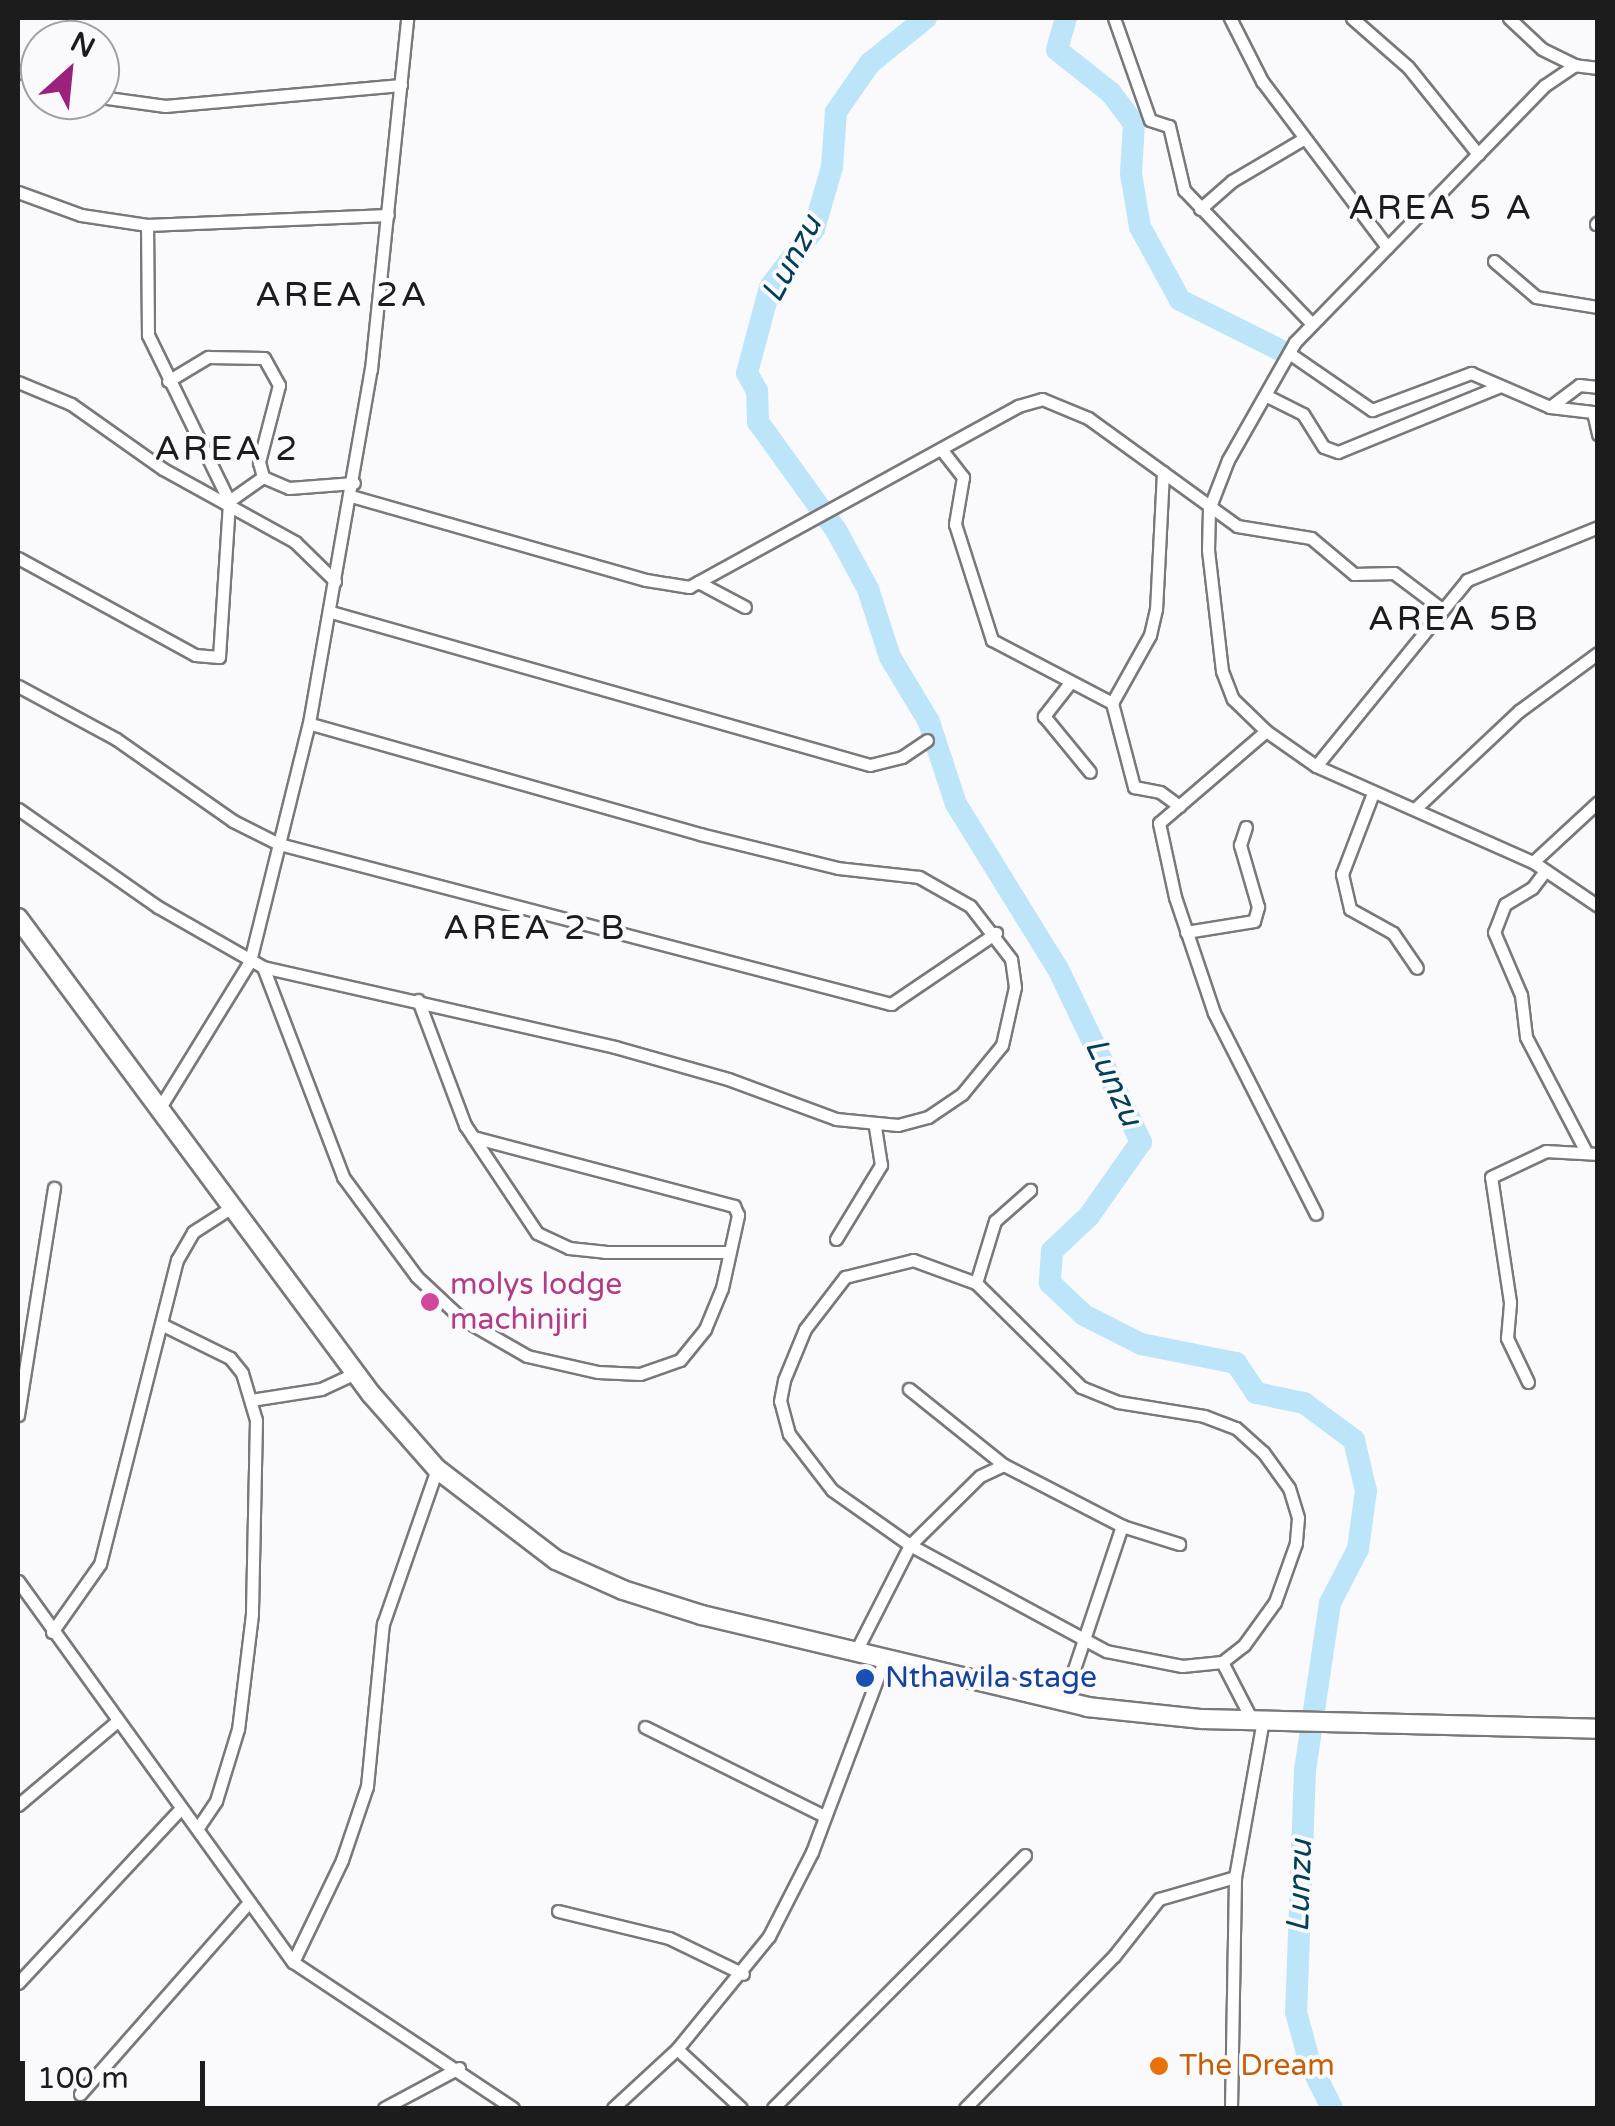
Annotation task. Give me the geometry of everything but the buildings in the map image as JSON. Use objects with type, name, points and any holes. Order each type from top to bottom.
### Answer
[{"type":"main road","points":[[18,918],[356,1374],[437,1468],[516,1534],[623,1590],[884,1660],[1063,1702],[1257,1720],[1598,1728]]},
{"type":"street","points":[[160,1109],[250,961],[309,723],[353,489],[388,215],[407,18]]},
{"type":"street","points":[[1114,18],[1150,120],[1167,122],[1184,190],[1312,323]]},
{"type":"street","points":[[1230,18],[1243,51],[1302,139],[1387,247]]},
{"type":"street","points":[[1352,18],[1408,67],[1478,154]]},
{"type":"street","points":[[1509,18],[1542,49],[1575,65],[1598,68]]},
{"type":"street","points":[[1575,65],[1544,86],[1312,323],[1288,354],[1228,460],[1209,509],[1208,584],[1217,655],[1233,699],[1266,730],[1316,766],[1533,862],[1598,906]]},
{"type":"street","points":[[120,100],[165,106],[401,86]]},
{"type":"street","points":[[1200,209],[1232,181],[1302,139]]},
{"type":"street","points":[[18,192],[82,215],[147,225],[388,215]]},
{"type":"street","points":[[18,558],[214,662],[221,649],[229,505],[168,382],[145,321],[147,225]]},
{"type":"street","points":[[1494,261],[1536,296],[1598,307]]},
{"type":"street","points":[[168,382],[208,356],[246,353],[272,365],[279,385],[259,462],[263,477]]},
{"type":"street","points":[[1288,354],[1372,410],[1472,373],[1550,407],[1593,412],[1598,434]]},
{"type":"street","points":[[18,382],[71,404],[229,505],[295,542],[335,581]]},
{"type":"street","points":[[1550,407],[1579,385],[1597,387]]},
{"type":"street","points":[[1267,396],[1302,414],[1324,447],[1338,452],[1498,387]]},
{"type":"street","points":[[263,477],[289,488],[353,489],[680,588],[698,582],[941,448],[1042,399],[1072,408],[1209,509],[1246,529],[1311,538],[1354,574],[1394,573],[1442,609]]},
{"type":"street","points":[[941,448],[963,477],[955,524],[969,552],[984,628],[999,646],[1112,704]]},
{"type":"street","points":[[1163,472],[1156,609],[1150,635],[1112,704],[1134,787],[1160,792],[1179,806]]},
{"type":"street","points":[[229,505],[263,477]]},
{"type":"street","points":[[1316,766],[1467,580],[1598,526]]},
{"type":"street","points":[[698,582],[745,607]]},
{"type":"street","points":[[331,612],[870,765],[902,757],[927,740]]},
{"type":"street","points":[[1417,808],[1519,711],[1598,653]]},
{"type":"street","points":[[1069,684],[1044,716],[1090,772]]},
{"type":"street","points":[[18,686],[116,739],[233,821],[279,844],[891,1004],[996,933]]},
{"type":"street","points":[[18,809],[158,908],[263,967],[615,1047],[728,1078],[836,1120],[875,1126],[928,1117],[962,1094],[1002,1046],[1015,987],[1011,960],[996,933],[970,906],[919,877],[838,868],[700,834],[309,723]]},
{"type":"street","points":[[1266,730],[1159,823],[1186,932],[1244,1078],[1316,1214]]},
{"type":"street","points":[[1374,793],[1342,874],[1350,908],[1393,933],[1416,968]]},
{"type":"street","points":[[1533,862],[1576,815],[1598,802]]},
{"type":"street","points":[[1186,932],[1254,922],[1258,908],[1240,845],[1246,827]]},
{"type":"street","points":[[1528,1382],[1507,1338],[1510,1302],[1491,1177],[1531,1156],[1592,1152],[1526,1037],[1522,995],[1494,932],[1505,904],[1532,888],[1545,870]]},
{"type":"street","points":[[263,967],[343,1178],[417,1278],[502,1346],[598,1372],[656,1372],[680,1360],[705,1329],[738,1215],[734,1206],[473,1137]]},
{"type":"street","points":[[418,1000],[450,1094],[473,1137],[514,1205],[550,1242],[605,1252],[728,1252]]},
{"type":"street","points":[[836,1239],[881,1166],[875,1126]]},
{"type":"street","points":[[18,1415],[54,1188]]},
{"type":"street","points":[[976,1283],[995,1222],[1030,1190]]},
{"type":"street","points":[[52,1632],[100,1564],[186,1242],[232,1207]]},
{"type":"street","points":[[913,1260],[976,1283],[1080,1387],[1236,1428],[1289,1488],[1298,1518],[1296,1543],[1275,1602],[1262,1626],[1222,1662],[1160,1665],[1084,1641],[910,1545],[832,1490],[800,1450],[782,1418],[784,1380],[805,1330],[845,1276],[913,1260]]},
{"type":"street","points":[[161,1324],[230,1358],[251,1400],[253,1595],[238,1728],[216,1801],[198,1828]]},
{"type":"street","points":[[251,1400],[321,1389],[356,1374]]},
{"type":"street","points":[[909,1389],[1004,1465],[1122,1526],[1179,1544]]},
{"type":"street","points":[[855,1652],[910,1545],[980,1476],[1004,1465]]},
{"type":"street","points":[[294,1962],[342,1860],[367,1786],[383,1624],[437,1468]]},
{"type":"street","points":[[1063,1702],[1122,1526]]},
{"type":"street","points":[[18,1581],[116,1722],[294,1962],[459,2068],[513,2108]]},
{"type":"street","points":[[613,2108],[677,2049],[744,1974],[794,1892],[884,1660]]},
{"type":"street","points":[[1222,1662],[1257,1720],[1235,1877],[1231,2108]]},
{"type":"street","points":[[18,1805],[116,1722]]},
{"type":"street","points":[[645,1726],[824,1816]]},
{"type":"street","points":[[18,1983],[180,1809]]},
{"type":"street","points":[[773,2108],[1025,1855]]},
{"type":"street","points":[[965,2108],[1114,1956],[1159,1900],[1235,1877]]},
{"type":"street","points":[[80,2094],[249,1902]]},
{"type":"street","points":[[558,1911],[669,1938],[744,1974]]},
{"type":"street","points":[[677,2049],[741,2108]]},
{"type":"street","points":[[384,2108],[459,2068]]},
{"type":"waterway","name":"Lunzu","points":[[926,18],[870,63],[836,112],[832,167],[814,229],[770,287],[747,373],[757,391],[758,422],[836,530],[868,589],[890,657],[929,722],[956,804],[1059,971],[1141,1142],[1089,1216],[1052,1251],[1050,1283],[1084,1315],[1141,1344],[1236,1363],[1256,1393],[1304,1403],[1354,1440],[1366,1491],[1358,1549],[1330,1603],[1305,1770],[1296,2012],[1310,2064],[1332,2108]]},
{"type":"waterway","points":[[1066,18],[1057,50],[1111,93],[1134,123],[1131,174],[1140,227],[1180,300],[1280,350]]},
{"type":"place","name":"molys lodge machinjiri","points":[[430,1302]]},
{"type":"place","name":"Nthawila stage","points":[[865,1678]]},
{"type":"place","name":"The Dream","points":[[1159,2066]]},
{"type":"district","name":"AREA 5 A","points":[[1441,208]]},
{"type":"district","name":"AREA 2A","points":[[342,295]]},
{"type":"district","name":"AREA 2","points":[[227,449]]},
{"type":"district","name":"AREA 5B","points":[[1454,619]]},
{"type":"district","name":"AREA 2 B","points":[[535,928]]}]
